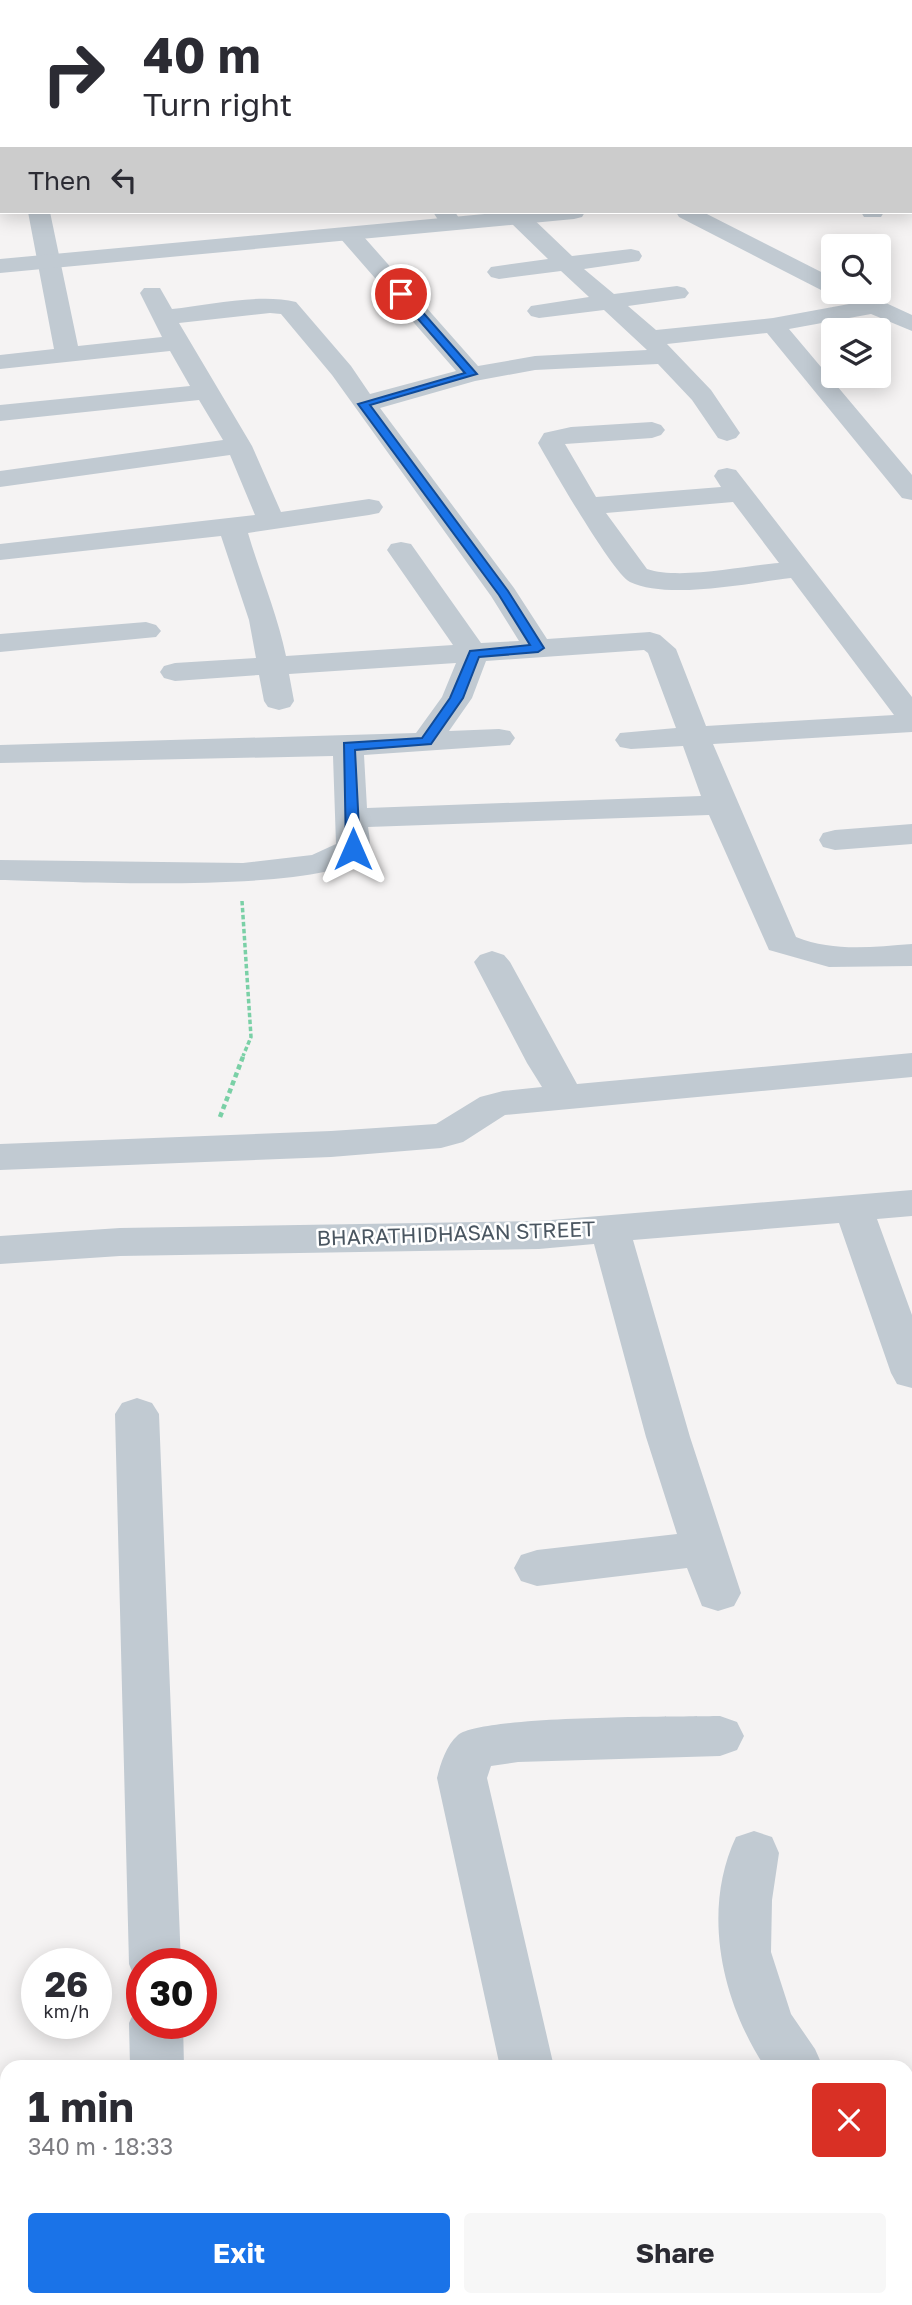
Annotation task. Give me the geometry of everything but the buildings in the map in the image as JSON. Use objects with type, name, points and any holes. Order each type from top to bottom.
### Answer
[{"type":"street","points":[[39,214],[67,354]]},
{"type":"street","points":[[0,266],[348,233],[448,218],[552,214]]},
{"type":"street","points":[[691,214],[821,281]]},
{"type":"street","points":[[518,217],[565,264],[657,347],[702,395],[727,433]]},
{"type":"street","points":[[348,233],[472,374]]},
{"type":"street","points":[[499,272],[631,256]]},
{"type":"street","points":[[152,293],[177,342],[239,446],[271,521]]},
{"type":"street","points":[[539,311],[677,293]]},
{"type":"street","points":[[865,304],[912,324]]},
{"type":"street","points":[[164,317],[270,306],[288,307],[342,371],[504,594],[538,648]]},
{"type":"street","points":[[364,404],[472,374],[657,347],[871,307]]},
{"type":"street","points":[[773,325],[912,492]]},
{"type":"street","points":[[0,362],[177,342]]},
{"type":"street","points":[[0,414],[206,392]]},
{"type":"street","points":[[652,430],[571,435],[553,439],[554,451],[588,506],[637,575],[652,580],[674,582],[799,569]]},
{"type":"street","points":[[0,479],[239,446]]},
{"type":"street","points":[[588,506],[733,484],[912,721]]},
{"type":"street","points":[[0,552],[232,527],[369,507]]},
{"type":"street","points":[[232,527],[245,572],[264,620],[279,701]]},
{"type":"street","points":[[401,550],[474,654]]},
{"type":"street","points":[[0,643],[146,631]]},
{"type":"street","points":[[175,673],[650,640],[661,649],[693,737],[781,943],[805,954],[850,960],[912,955]]},
{"type":"street","points":[[426,741],[457,698],[474,654]]},
{"type":"street","points":[[631,740],[912,721]]},
{"type":"street","points":[[0,754],[348,746],[499,738]]},
{"type":"street","points":[[0,870],[243,873],[319,864],[353,849],[354,818],[348,746]]},
{"type":"street","points":[[354,818],[721,805]]},
{"type":"street","points":[[835,840],[912,834]]},
{"type":"street","points":[[492,962],[545,1063],[567,1097]]},
{"type":"street","points":[[0,1157],[214,1149],[441,1136],[456,1132],[479,1111],[489,1106],[912,1065]]},
{"type":"street","name":"BHARATHIDHASAN STREET","points":[[0,1250],[120,1242],[539,1235],[912,1203]]},
{"type":"street","points":[[853,1209],[912,1373]]},
{"type":"street","points":[[610,1229],[668,1437],[718,1593]]},
{"type":"street","points":[[137,1414],[154,1948]]},
{"type":"street","points":[[537,1567],[703,1549]]},
{"type":"street","points":[[525,2060],[463,1778],[466,1761],[477,1748],[518,1742],[720,1736]]},
{"type":"street","points":[[754,1853],[746,1900],[745,1952],[768,2025],[791,2060]]},
{"type":"street","points":[[156,2039],[157,2060]]},
{"type":"path","points":[[214,1149],[223,1104],[251,1037],[243,873]]},
{"type":"route","points":[[353,849],[354,818],[348,746],[426,741],[457,698],[474,654],[538,648],[504,594],[364,404],[472,374],[401,294]]}]
